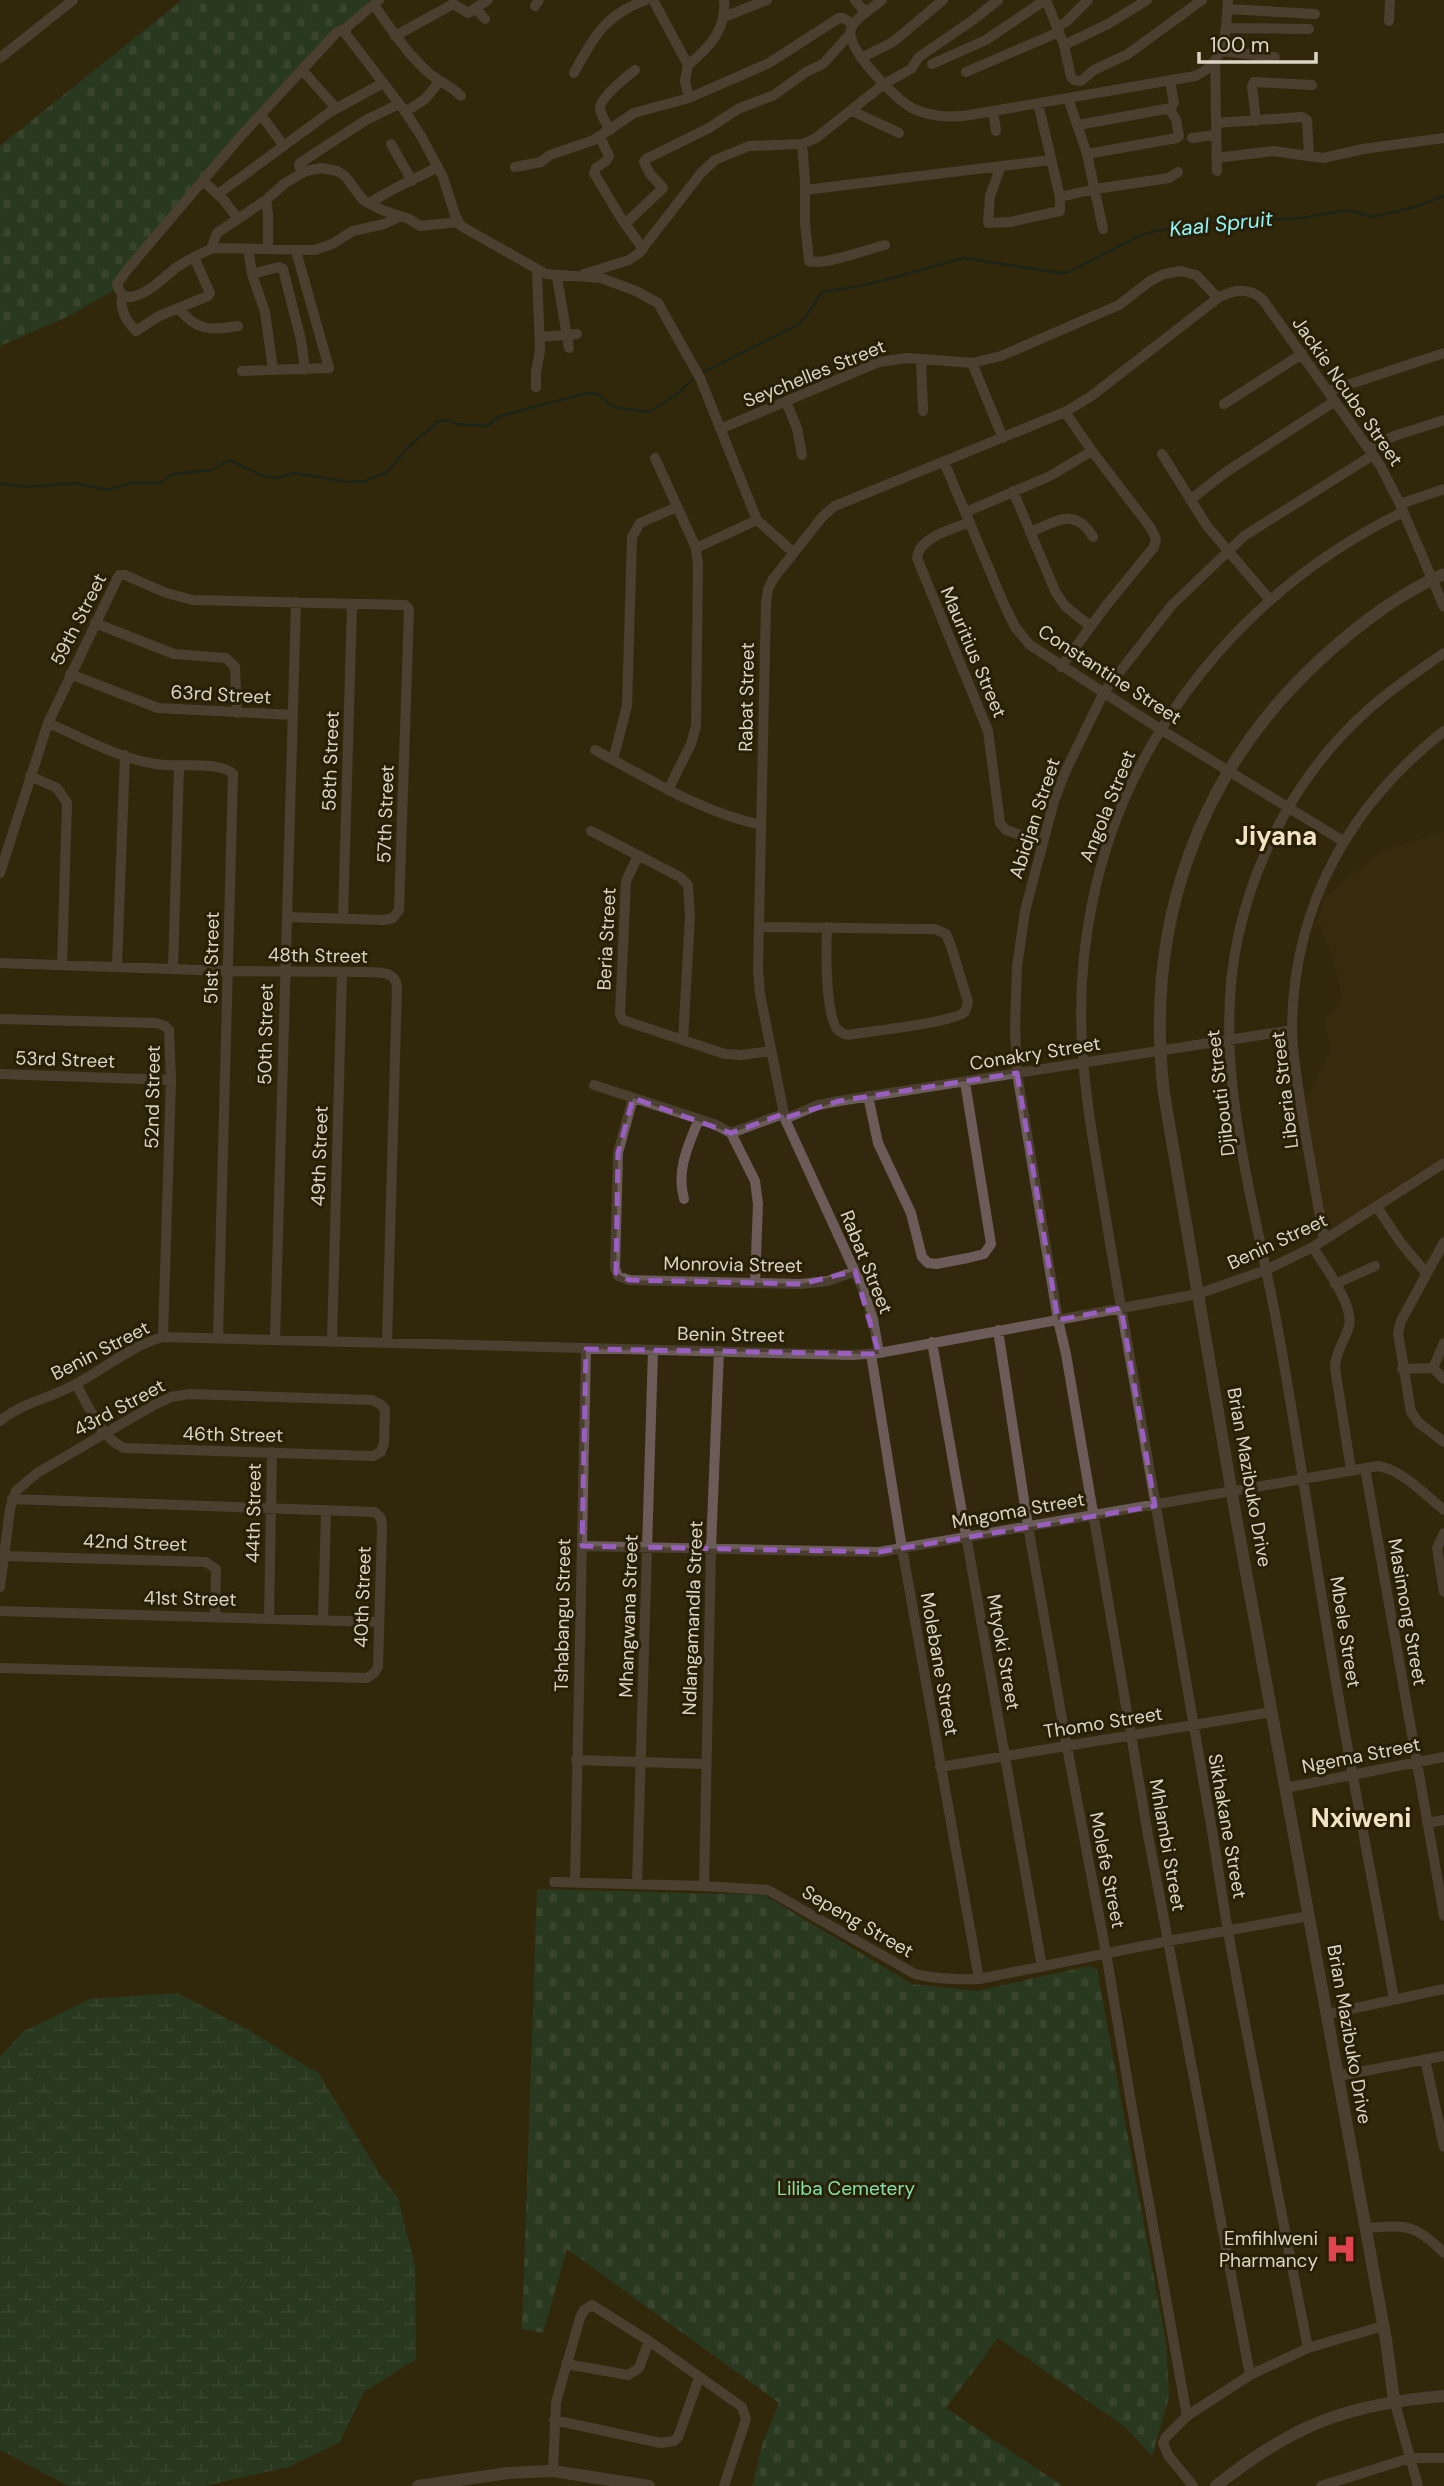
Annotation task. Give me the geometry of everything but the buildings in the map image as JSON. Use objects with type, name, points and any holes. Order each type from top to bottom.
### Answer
[{"type":"street","points":[[0,58],[72,0]]},
{"type":"street","points":[[574,73],[600,28],[613,17],[646,0]]},
{"type":"street","points":[[653,0],[688,65]]},
{"type":"street","points":[[689,98],[685,81],[688,65],[713,40],[724,17],[724,0]]},
{"type":"street","points":[[724,17],[767,0]]},
{"type":"street","points":[[855,0],[866,13]]},
{"type":"street","points":[[625,224],[663,188],[645,168],[646,159],[709,128],[738,109],[774,95],[806,72],[823,64],[851,29],[882,0]]},
{"type":"street","points":[[862,58],[893,42],[943,0]]},
{"type":"street","points":[[345,29],[346,35],[402,108],[438,167],[458,222],[537,271],[557,277],[580,275],[629,260],[643,248],[701,173],[715,160],[749,146],[802,144],[816,138],[884,84],[911,69],[919,57],[998,0]]},
{"type":"street","points":[[932,64],[986,40],[1045,0],[1064,45],[1071,76],[1081,82],[1094,70],[1128,54],[1202,0]]},
{"type":"street","points":[[966,72],[1058,29],[1088,0]]},
{"type":"street","points":[[1064,45],[1108,24],[1147,0]]},
{"type":"street","points":[[1389,21],[1390,0]]},
{"type":"street","points":[[395,36],[455,4],[466,13],[485,1]]},
{"type":"street","points":[[399,217],[353,231],[326,247],[296,250],[213,248],[194,257],[145,291],[130,297],[123,295],[118,289],[118,282],[261,115],[337,32],[345,29],[376,2],[395,36],[425,69],[461,96]]},
{"type":"street","points":[[515,167],[541,162],[551,155],[587,143],[642,109],[689,98],[778,58],[839,18],[843,18],[851,29],[851,41],[862,58],[905,104],[930,115],[958,117],[1195,76],[1214,63],[1221,51],[1228,5],[1315,14]]},
{"type":"street","points":[[476,9],[485,19]]},
{"type":"street","points":[[1226,28],[1309,29]]},
{"type":"street","points":[[1221,51],[1275,57]]},
{"type":"street","points":[[1214,63],[1217,170]]},
{"type":"street","points":[[302,70],[336,108]]},
{"type":"street","points":[[610,130],[600,110],[601,104],[619,83],[635,70]]},
{"type":"street","points":[[302,173],[300,163],[366,120],[425,99],[440,80]]},
{"type":"street","points":[[1078,125],[1169,109],[1174,103],[1170,81]]},
{"type":"street","points":[[1256,121],[1252,86],[1254,82],[1312,85]]},
{"type":"street","points":[[218,194],[336,108],[383,83]]},
{"type":"street","points":[[1068,98],[1087,154],[1103,229]]},
{"type":"street","points":[[1001,166],[990,196],[987,218],[990,224],[1057,213],[1060,209],[1060,197],[1038,103]]},
{"type":"street","points":[[1087,154],[1177,138],[1177,122],[1169,109]]},
{"type":"street","points":[[852,111],[899,133]]},
{"type":"street","points":[[993,111],[996,131]]},
{"type":"street","points":[[261,115],[284,146]]},
{"type":"street","points":[[1216,123],[1302,117],[1307,120],[1309,155]]},
{"type":"street","points":[[1192,138],[1215,135]]},
{"type":"street","points":[[600,137],[609,156],[594,173],[643,248]]},
{"type":"street","points":[[1216,158],[1273,151],[1323,158],[1363,149],[1444,138]]},
{"type":"street","points":[[391,144],[412,181]]},
{"type":"street","points":[[802,144],[805,223],[810,262],[885,245]]},
{"type":"street","points":[[805,190],[1051,160]]},
{"type":"street","points":[[370,204],[438,167]]},
{"type":"street","points":[[213,248],[216,235],[266,200],[285,183],[302,173],[321,168],[337,171],[345,176],[360,198],[399,217],[410,219],[422,226],[458,222]]},
{"type":"street","points":[[1060,197],[1169,178],[1178,172]]},
{"type":"street","points":[[203,181],[218,194],[238,219]]},
{"type":"street","points":[[266,200],[268,249]]},
{"type":"street","points":[[248,249],[252,274],[265,312],[273,370]]},
{"type":"street","points":[[242,372],[329,368],[296,250]]},
{"type":"street","points":[[123,295],[121,305],[136,331],[178,308],[210,295],[194,257]]},
{"type":"street","points":[[252,274],[280,267],[283,269],[299,331],[305,370]]},
{"type":"street","points":[[536,387],[540,337],[537,271]]},
{"type":"street","name":"Seychelles Street","points":[[720,429],[879,362],[898,358],[972,363],[1001,356],[1109,310],[1126,301],[1157,277],[1172,272],[1196,275],[1218,298]]},
{"type":"street","points":[[580,275],[615,283],[659,303],[699,378],[757,520],[794,553]]},
{"type":"street","points":[[557,277],[572,334],[569,348]]},
{"type":"street","name":"Rabat Street","points":[[875,1354],[873,1319],[855,1272],[784,1116],[759,983],[767,595],[774,579],[822,516],[835,506],[1065,412],[1099,390],[1218,298],[1238,290]]},
{"type":"street","name":"Jackie Ncube Street","points":[[1238,290],[1253,293],[1263,300],[1371,452],[1438,576],[1444,607]]},
{"type":"street","points":[[178,308],[189,320],[205,328],[238,326]]},
{"type":"street","points":[[540,337],[572,334]]},
{"type":"street","points":[[1224,404],[1301,354]]},
{"type":"street","points":[[1329,391],[1444,354]]},
{"type":"street","points":[[921,359],[923,411]]},
{"type":"street","points":[[972,363],[1003,438]]},
{"type":"street","points":[[1190,500],[1226,472],[1335,401]]},
{"type":"street","points":[[786,402],[797,428],[802,455]]},
{"type":"street","points":[[1061,667],[1090,626],[1152,550],[1156,539],[1150,527],[1091,451],[1065,412]]},
{"type":"street","name":"Abidjan Street","points":[[1058,1320],[1017,1073],[1015,1002],[1025,911],[1041,842],[1066,770],[1104,692],[1172,605],[1228,550],[1255,527],[1394,436],[1444,420]]},
{"type":"street","points":[[968,517],[1013,491],[1061,470],[1091,451]]},
{"type":"street","points":[[1162,454],[1207,527],[1269,600]]},
{"type":"street","points":[[655,458],[696,548],[698,575],[696,726],[691,744],[668,790]]},
{"type":"street","name":"Constantine Street","points":[[944,462],[1015,627],[1030,645],[1160,729],[1343,841]]},
{"type":"street","name":"Angola Street","points":[[1121,1308],[1088,1111],[1082,1062],[1080,1005],[1083,952],[1098,875],[1124,802],[1160,729],[1213,657],[1269,600],[1325,557],[1402,508],[1444,489]]},
{"type":"street","points":[[1013,491],[1060,600],[1090,626]]},
{"type":"street","points":[[613,760],[627,705],[632,537],[637,526],[645,520],[677,507]]},
{"type":"street","name":"Mauritius Street","points":[[968,517],[924,544],[917,552],[916,558],[988,731],[1000,823],[1006,830],[1041,842]]},
{"type":"street","points":[[1030,532],[1070,518],[1085,525],[1093,537]]},
{"type":"street","points":[[696,548],[757,520]]},
{"type":"street","name":"59th Street","points":[[0,873],[48,723],[116,577],[122,574],[166,593],[193,600],[405,605]]},
{"type":"street","name":"Brian Mazibuko Drive","points":[[1418,2486],[1394,2400],[1328,2014],[1232,1492],[1164,1094],[1160,1051],[1162,973],[1172,911],[1200,824],[1229,770],[1263,720],[1313,666],[1380,610],[1438,576]]},
{"type":"street","name":"50th Street","points":[[275,1340],[296,602]]},
{"type":"street","name":"58th Street","points":[[343,918],[352,605]]},
{"type":"street","name":"57th Street","points":[[287,917],[384,920],[393,918],[399,910],[409,609],[405,605]]},
{"type":"street","points":[[95,623],[174,654],[226,658],[235,667],[237,713]]},
{"type":"street","name":"Djibouti Street","points":[[1266,1270],[1236,1107],[1228,1040],[1230,986],[1242,918],[1258,868],[1289,807],[1322,759],[1352,724],[1385,695],[1444,653]]},
{"type":"street","name":"63rd Street","points":[[70,674],[158,708],[293,715]]},
{"type":"street","name":"51st Street","points":[[48,723],[150,763],[223,767],[233,774],[218,1338]]},
{"type":"street","name":"Liberia Street","points":[[1324,1240],[1302,1114],[1292,1030],[1297,972],[1307,926],[1322,883],[1343,841],[1399,769],[1444,731]]},
{"type":"street","points":[[595,750],[668,790],[722,815],[761,825]]},
{"type":"street","points":[[117,967],[125,755]]},
{"type":"street","points":[[173,969],[179,766]]},
{"type":"street","points":[[30,776],[57,788],[67,803],[62,964]]},
{"type":"street","points":[[591,831],[680,877],[688,885],[687,998],[683,1040],[731,1055],[771,1051]]},
{"type":"street","name":"Beria Street","points":[[638,856],[628,873],[624,897],[620,1014],[627,1023],[683,1040]]},
{"type":"street","points":[[759,927],[935,929],[943,931],[951,946],[968,1002],[965,1012],[956,1018],[914,1025],[848,1035],[841,1032],[834,1021],[827,981],[827,928]]},
{"type":"street","name":"48th Street","points":[[0,963],[388,974],[396,982],[387,1343]]},
{"type":"street","name":"49th Street","points":[[331,1342],[342,972]]},
{"type":"street","name":"52nd Street","points":[[0,1019],[161,1024],[169,1030],[172,1080],[163,1337]]},
{"type":"street","name":"Conakry Street","points":[[731,1133],[818,1105],[1292,1030]]},
{"type":"street","name":"53rd Street","points":[[0,1074],[172,1080]]},
{"type":"street","points":[[868,1097],[878,1143],[911,1213],[922,1257],[928,1263],[936,1264],[980,1256],[991,1244],[965,1082]]},
{"type":"street","points":[[594,1085],[699,1119],[731,1133],[750,1168],[757,1189],[755,1283]]},
{"type":"street","name":"Monrovia Street","points":[[633,1098],[618,1153],[615,1268],[618,1276],[629,1280],[821,1282],[855,1272]]},
{"type":"street","points":[[684,1199],[681,1190],[681,1166],[699,1119]]},
{"type":"street","name":"Benin Street","points":[[0,1421],[19,1407],[76,1384],[143,1345],[163,1337],[875,1354],[1198,1294],[1266,1270],[1313,1247],[1444,1164]]},
{"type":"street","points":[[1377,1207],[1401,1243],[1426,1273]]},
{"type":"street","points":[[1444,1242],[1399,1327],[1402,1369],[1410,1412],[1419,1423],[1444,1442]]},
{"type":"street","points":[[1313,1247],[1346,1303],[1350,1315],[1336,1356],[1335,1368],[1351,1470]]},
{"type":"street","points":[[1335,1284],[1375,1266]]},
{"type":"street","name":"Mbele Street","points":[[1266,1270],[1394,1999]]},
{"type":"street","name":"Sikhakane Street","points":[[1121,1308],[1228,1931],[1308,2348]]},
{"type":"street","name":"Mhlambi Street","points":[[1058,1320],[1130,1735],[1250,2375]]},
{"type":"street","name":"Molefe Street","points":[[998,1330],[1028,1526],[1107,1953],[1134,2122],[1187,2416]]},
{"type":"street","name":"Mtyoki Street","points":[[932,1342],[1042,1967]]},
{"type":"street","points":[[1433,1368],[1444,1343]]},
{"type":"street","name":"Tshabangu Street","points":[[575,1882],[586,1349]]},
{"type":"street","name":"Mhangwana Street","points":[[637,1884],[653,1350]]},
{"type":"street","name":"Ndlangamandla Street","points":[[704,1886],[711,1548],[719,1351]]},
{"type":"street","name":"Molebane Street","points":[[875,1354],[902,1548],[979,1979]]},
{"type":"street","points":[[1402,1369],[1433,1368],[1444,1379]]},
{"type":"street","points":[[76,1384],[105,1433]]},
{"type":"street","name":"43rd Street","points":[[12,1499],[27,1480],[154,1405],[181,1395],[373,1400],[382,1406],[385,1412]]},
{"type":"street","name":"46th Street","points":[[105,1433],[118,1446],[128,1448],[377,1455],[384,1443],[385,1412]]},
{"type":"street","name":"44th Street","points":[[269,1618],[272,1452]]},
{"type":"street","name":"Mngoma Street","points":[[582,1546],[858,1552],[902,1548],[1378,1466],[1393,1471],[1444,1510]]},
{"type":"street","name":"Masimong Street","points":[[1365,1468],[1444,1916]]},
{"type":"street","points":[[0,1587],[12,1499]]},
{"type":"street","name":"40th Street","points":[[0,1668],[367,1678],[378,1667],[381,1518],[370,1510],[12,1499]]},
{"type":"street","points":[[323,1620],[326,1510]]},
{"type":"street","points":[[1444,1533],[1437,1548],[1444,1592]]},
{"type":"street","name":"42nd Street","points":[[4,1556],[206,1562],[216,1569],[215,1617]]},
{"type":"street","name":"41st Street","points":[[0,1611],[378,1622]]},
{"type":"street","name":"Thomo Street","points":[[940,1766],[1272,1712]]},
{"type":"street","name":"Ngema Street","points":[[1285,1788],[1444,1757]]},
{"type":"street","points":[[576,1760],[705,1764]]},
{"type":"street","points":[[1427,1823],[1444,1820]]},
{"type":"street","name":"Sepeng Street","points":[[554,1882],[768,1890],[915,1974],[936,1979],[979,1979],[1309,1916]]},
{"type":"street","points":[[1328,2014],[1444,1989]]},
{"type":"street","points":[[1338,2076],[1444,2056]]},
{"type":"street","points":[[1425,2059],[1444,2147]]},
{"type":"street","points":[[1366,2228],[1400,2225],[1410,2227],[1444,2253]]},
{"type":"street","points":[[553,2471],[554,2420],[566,2364],[580,2318],[584,2310],[592,2305],[649,2341],[742,2407],[745,2416],[724,2486]]},
{"type":"street","points":[[1193,2486],[1168,2455],[1163,2443],[1187,2416],[1250,2375],[1308,2348],[1383,2326]]},
{"type":"street","points":[[566,2364],[628,2375],[639,2368],[649,2341]]},
{"type":"street","points":[[554,2420],[669,2443],[678,2437],[699,2378]]},
{"type":"street","points":[[1216,2486],[1257,2454],[1286,2437],[1340,2414],[1394,2400],[1444,2396]]},
{"type":"street","points":[[1321,2486],[1410,2458],[1444,2458]]},
{"type":"street","points":[[418,2486],[508,2473],[553,2471],[649,2486]]},
{"type":"highlighted area","points":[[1017,1073],[1058,1320],[1121,1308],[1155,1506],[879,1552],[582,1546],[586,1349],[879,1354],[855,1271],[801,1284],[629,1280],[616,1273],[618,1153],[633,1098],[731,1133],[783,1114],[785,1118],[839,1101]]},
{"type":"shaded area","points":[[1444,832],[1444,1156],[1334,1227],[1324,1223],[1303,1107],[1331,1052],[1325,1021],[1342,998],[1337,972],[1321,926],[1315,926],[1325,897],[1382,851]]},
{"type":"green space","points":[[182,0],[370,0],[283,94],[111,292],[69,316],[0,346],[0,146]]},
{"type":"green space","name":"Liliba Cemetery","points":[[537,1889],[764,1895],[912,1984],[977,1991],[1089,1966],[1097,1970],[1166,2343],[1169,2397],[1152,2456],[1125,2427],[998,2338],[946,2408],[1063,2486],[752,2486],[762,2445],[779,2403],[567,2249],[543,2333],[522,2329]]},
{"type":"green space","points":[[177,1993],[247,2029],[319,2074],[381,2176],[398,2198],[415,2265],[416,2359],[364,2392],[340,2442],[288,2467],[204,2486],[69,2486],[0,2450],[0,2057],[24,2031],[90,1999]]},
{"type":"waterway","name":"Kaal Spruit","points":[[700,374],[795,326],[805,318],[822,292],[866,285],[964,258],[1060,273],[1069,272],[1139,236],[1155,231],[1205,223],[1302,218],[1347,210],[1373,217],[1415,207],[1444,196]]},
{"type":"waterway","name":"Kaal Spruit","points":[[0,483],[26,487],[76,483],[107,490],[132,483],[160,483],[173,474],[212,470],[229,460],[263,476],[276,478],[294,473],[348,482],[365,481],[387,472],[409,446],[439,421],[450,420],[456,424],[487,426],[500,416],[587,393],[597,394],[614,407],[649,412],[677,394],[695,377]]},
{"type":"place","name":"Emfihlweni Pharmancy","points":[[1341,2249]]},
{"type":"district","name":"Jiyana","points":[[1276,836]]},
{"type":"district","name":"Nxiweni","points":[[1361,1818]]}]
